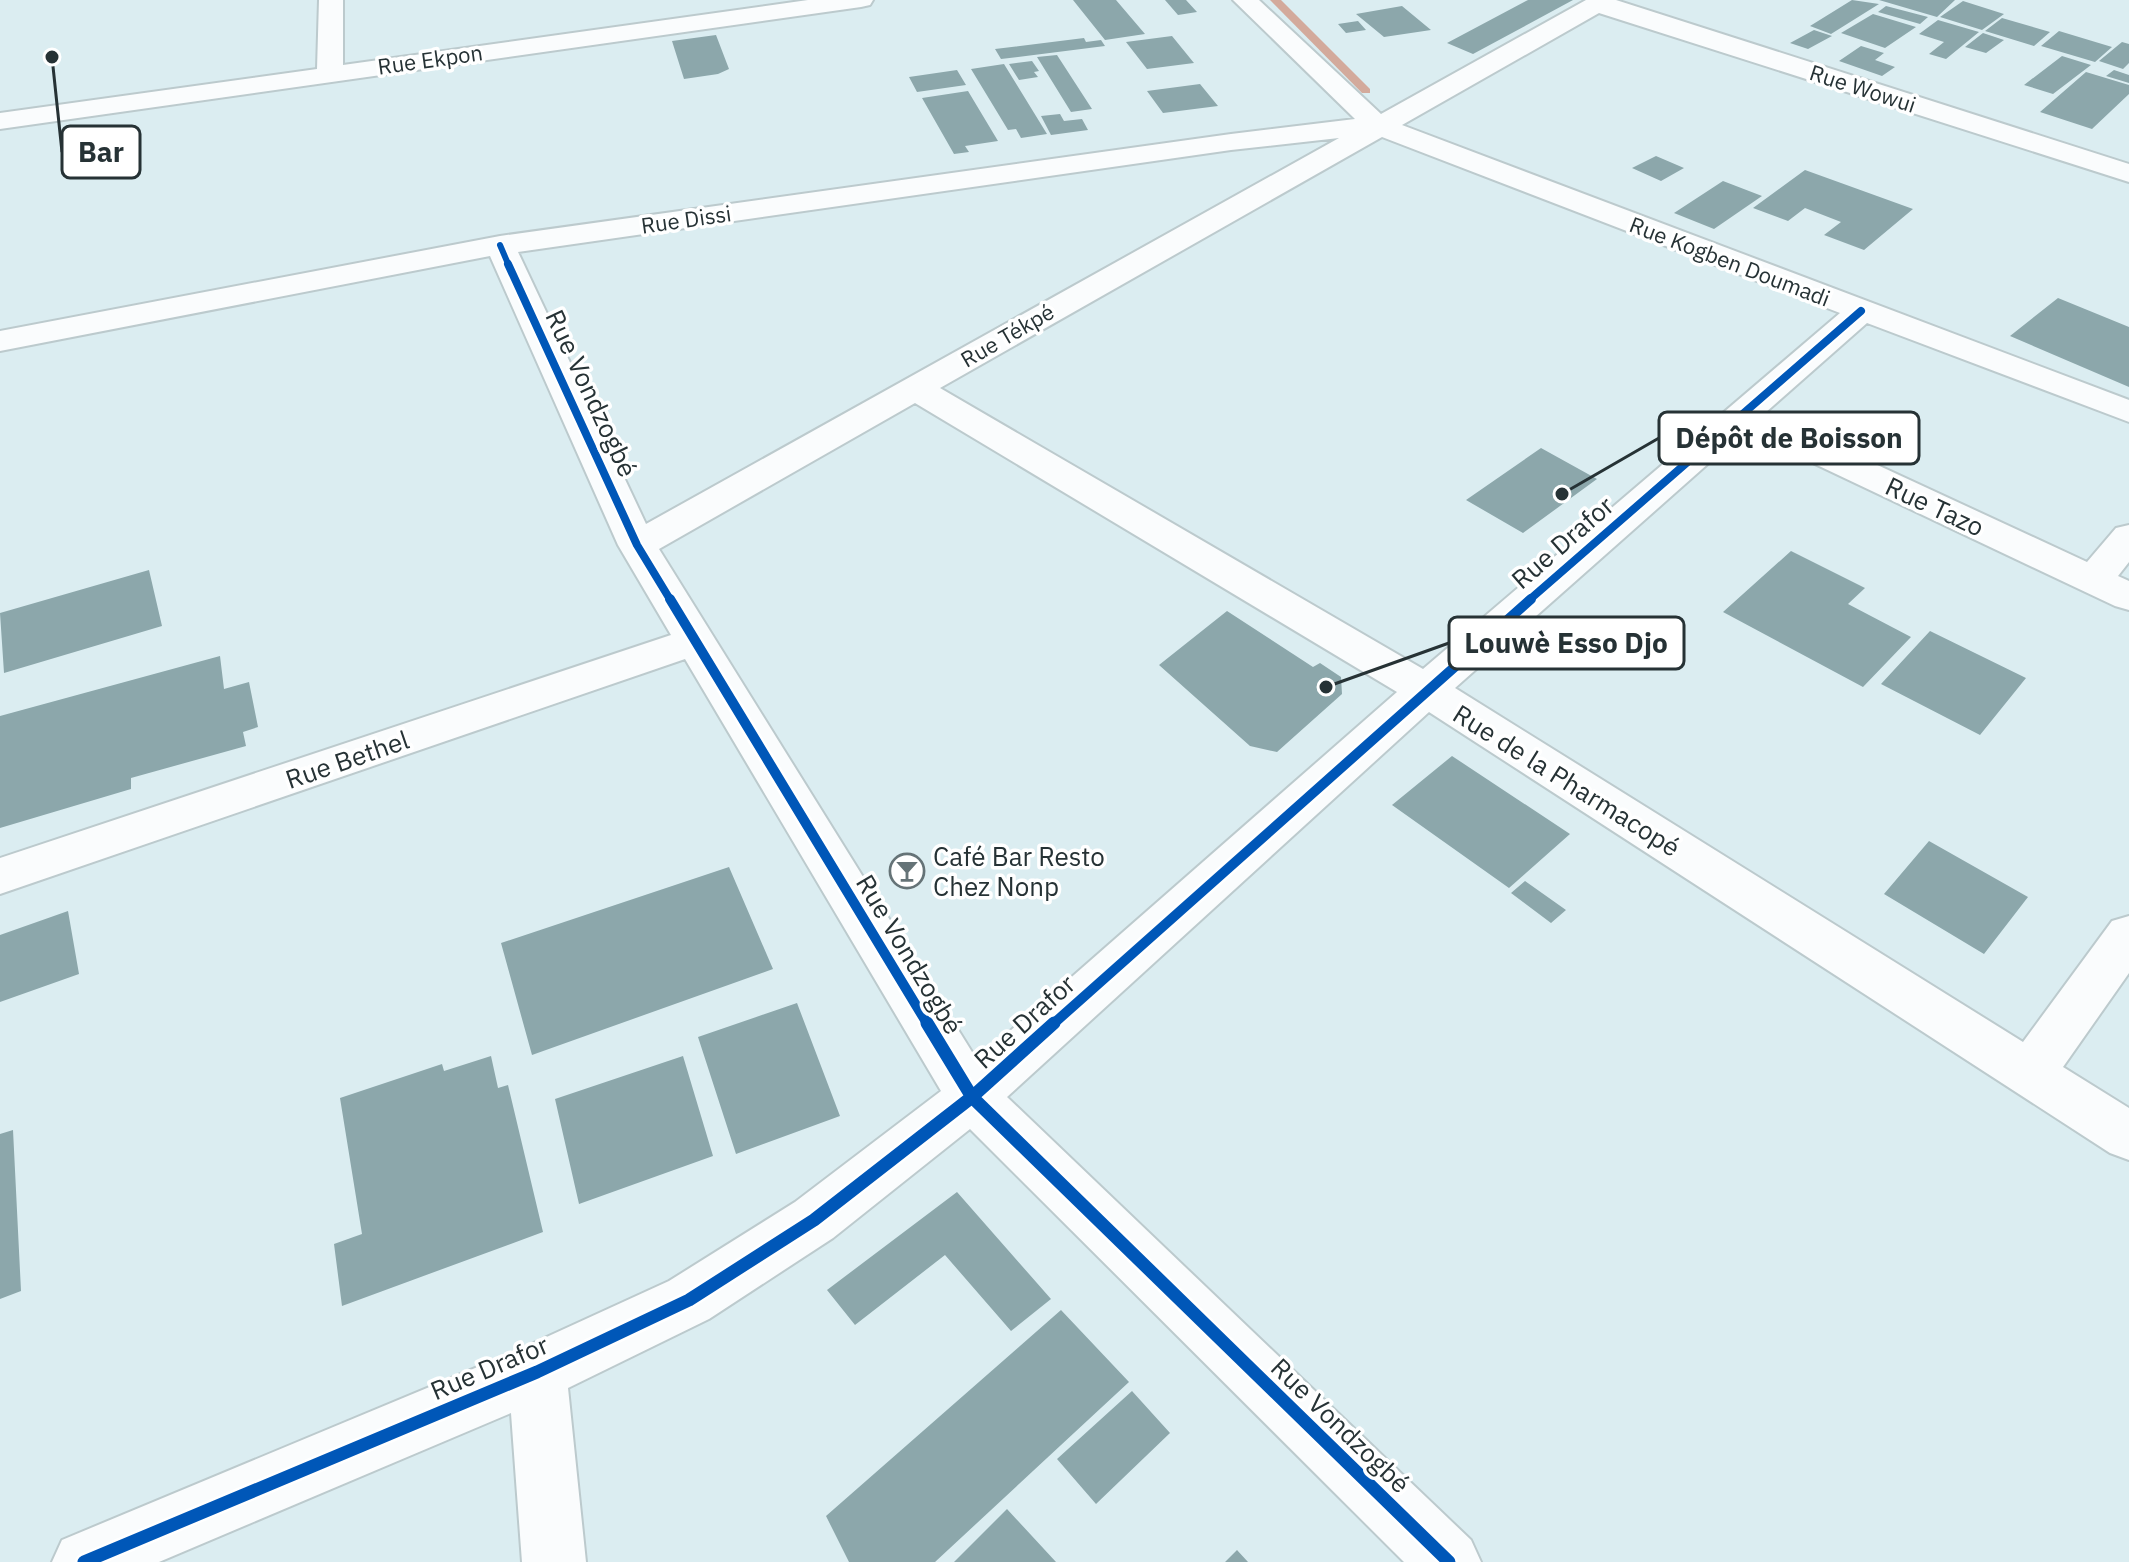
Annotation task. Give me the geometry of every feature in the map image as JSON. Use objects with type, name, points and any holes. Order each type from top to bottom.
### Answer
[{"type":"street","points":[[330,73],[331,0]]},
{"type":"street","name":"Rue Ekpon","points":[[0,121],[861,0]]},
{"type":"street","points":[[1245,0],[1377,125]]},
{"type":"street","name":"Rue Tékpé","points":[[637,545],[1600,2]]},
{"type":"street","name":"Rue Wowui","points":[[1600,2],[2129,173]]},
{"type":"street","name":"Rue Dissi","points":[[0,341],[500,245],[1231,142],[1377,125]]},
{"type":"street","name":"Rue Kogben Doumadi","points":[[1377,125],[2129,412]]},
{"type":"street","name":"Rue Vondzogbé","points":[[500,245],[637,545],[693,642],[972,1097],[1449,1562]]},
{"type":"street","name":"Rue Drafor","points":[[84,1562],[537,1372],[689,1300],[814,1220],[972,1097],[1426,690],[1861,311]]},
{"type":"street","name":"Rue de la Pharmacopé","points":[[915,388],[1426,690],[2129,1136]]},
{"type":"street","name":"Rue Tazo","points":[[1742,416],[2129,597]]},
{"type":"street","points":[[2093,580],[2129,537]]},
{"type":"street","name":"Rue Bethel","points":[[0,876],[693,642]]},
{"type":"street","points":[[2029,1073],[2129,935]]},
{"type":"street","points":[[537,1372],[554,1562]]},
{"type":"building","points":[[1073,0],[1116,0],[1145,34],[1105,40]]},
{"type":"building","points":[[1165,0],[1186,0],[1197,12],[1178,15]]},
{"type":"building","points":[[1528,0],[1573,0],[1473,54],[1447,43]]},
{"type":"building","points":[[1852,0],[1879,4],[1831,34],[1810,26]]},
{"type":"building","points":[[1879,0],[1955,0],[1937,17]]},
{"type":"building","points":[[1963,1],[2004,14],[1982,30],[1940,17]]},
{"type":"building","points":[[1402,6],[1431,30],[1384,37],[1356,14]]},
{"type":"building","points":[[1886,6],[1928,17],[1920,24],[1878,12]]},
{"type":"building","points":[[1873,14],[1916,27],[1885,48],[1841,33]]},
{"type":"building","points":[[2002,18],[2050,32],[2034,46],[1985,31]]},
{"type":"building","points":[[1938,20],[1979,32],[1946,59],[1929,54],[1944,42],[1919,34]]},
{"type":"building","points":[[1358,21],[1366,30],[1346,33],[1338,24]]},
{"type":"building","points":[[1814,30],[1832,36],[1808,49],[1790,43]]},
{"type":"building","points":[[2059,31],[2112,47],[2095,62],[2041,46]]},
{"type":"building","points":[[1983,33],[2004,40],[1986,53],[1965,47]]},
{"type":"building","points":[[716,35],[729,69],[718,74],[684,79],[672,41]]},
{"type":"building","points":[[1172,36],[1194,63],[1147,69],[1126,42]]},
{"type":"building","points":[[1084,38],[1086,42],[1101,40],[1105,46],[1001,59],[995,49]]},
{"type":"building","points":[[2122,42],[2129,44],[2129,63],[2123,69],[2099,61]]},
{"type":"building","points":[[1861,46],[1884,53],[1875,60],[1895,67],[1882,76],[1839,61]]},
{"type":"building","points":[[1057,55],[1092,109],[1071,112],[1037,57]]},
{"type":"building","points":[[2062,56],[2091,65],[2053,94],[2024,85]]},
{"type":"building","points":[[1032,61],[1039,71],[1034,72],[1038,77],[1019,80],[1009,64]]},
{"type":"building","points":[[1004,64],[1047,134],[1021,138],[1016,129],[1008,130],[971,69]]},
{"type":"building","points":[[957,70],[966,85],[917,92],[909,77]]},
{"type":"building","points":[[2114,70],[2129,75],[2129,83],[2106,76]]},
{"type":"building","points":[[2086,72],[2129,85],[2129,94],[2092,129],[2040,112]]},
{"type":"building","points":[[1200,84],[1218,106],[1163,113],[1147,91]]},
{"type":"building","points":[[968,91],[998,141],[965,146],[969,152],[954,154],[922,98]]},
{"type":"building","points":[[1060,114],[1064,121],[1082,119],[1088,130],[1051,135],[1041,116]]},
{"type":"building","points":[[1656,156],[1684,168],[1661,181],[1632,168]]},
{"type":"building","points":[[1805,170],[1913,209],[1864,250],[1824,235],[1841,222],[1805,208],[1788,221],[1753,208]]},
{"type":"building","points":[[1723,181],[1762,196],[1714,229],[1674,213]]},
{"type":"building","points":[[2058,298],[2129,327],[2129,387],[2010,336]]},
{"type":"building","points":[[1541,448],[1597,479],[1523,533],[1466,500]]},
{"type":"building","points":[[1791,551],[1865,588],[1848,604],[1911,637],[1863,687],[1723,612]]},
{"type":"building","points":[[149,570],[162,626],[4,673],[0,613]]},
{"type":"building","points":[[1227,611],[1313,667],[1320,663],[1341,677],[1342,694],[1277,752],[1250,746],[1159,665]]},
{"type":"building","points":[[1930,631],[2026,678],[1980,735],[1881,684]]},
{"type":"building","points":[[220,656],[224,689],[249,682],[258,727],[243,732],[246,746],[131,778],[131,789],[0,828],[0,716]]},
{"type":"building","points":[[1452,756],[1570,834],[1509,888],[1392,805]]},
{"type":"building","points":[[1929,841],[2028,897],[1984,954],[1884,894]]},
{"type":"building","points":[[729,867],[773,969],[532,1055],[501,943]]},
{"type":"building","points":[[1525,881],[1566,910],[1551,923],[1511,893]]},
{"type":"building","points":[[68,911],[79,974],[0,1002],[0,935]]},
{"type":"building","points":[[797,1003],[840,1116],[736,1154],[698,1037]]},
{"type":"building","points":[[491,1056],[498,1088],[508,1085],[543,1232],[342,1306],[334,1244],[362,1234],[340,1098],[442,1064],[444,1071]]},
{"type":"building","points":[[683,1056],[713,1156],[579,1204],[555,1099]]},
{"type":"building","points":[[13,1130],[21,1291],[0,1299],[0,1134]]},
{"type":"building","points":[[957,1192],[1051,1299],[1011,1331],[945,1255],[855,1325],[827,1290]]},
{"type":"building","points":[[1061,1310],[1129,1382],[935,1562],[849,1562],[826,1516]]},
{"type":"building","points":[[1132,1391],[1170,1433],[1096,1504],[1057,1459]]},
{"type":"building","points":[[1007,1509],[1056,1562],[954,1562]]},
{"type":"building","points":[[1237,1550],[1248,1562],[1225,1562]]},
{"type":"waterway","points":[[1275,0],[1366,91]]},
{"type":"cycle path","points":[[500,245],[637,545],[972,1097],[1449,1562]]},
{"type":"cycle path","points":[[84,1562],[537,1372],[689,1300],[814,1220],[972,1097],[1426,690],[1861,311]]},
{"type":"place","name":"Bar","points":[[52,57]]},
{"type":"place","name":"Dépôt de Boisson","points":[[1562,494]]},
{"type":"place","name":"Louwè Esso Djo","points":[[1326,687]]},
{"type":"place","name":"Café Bar Resto Chez Nonp","points":[[907,871]]}]
